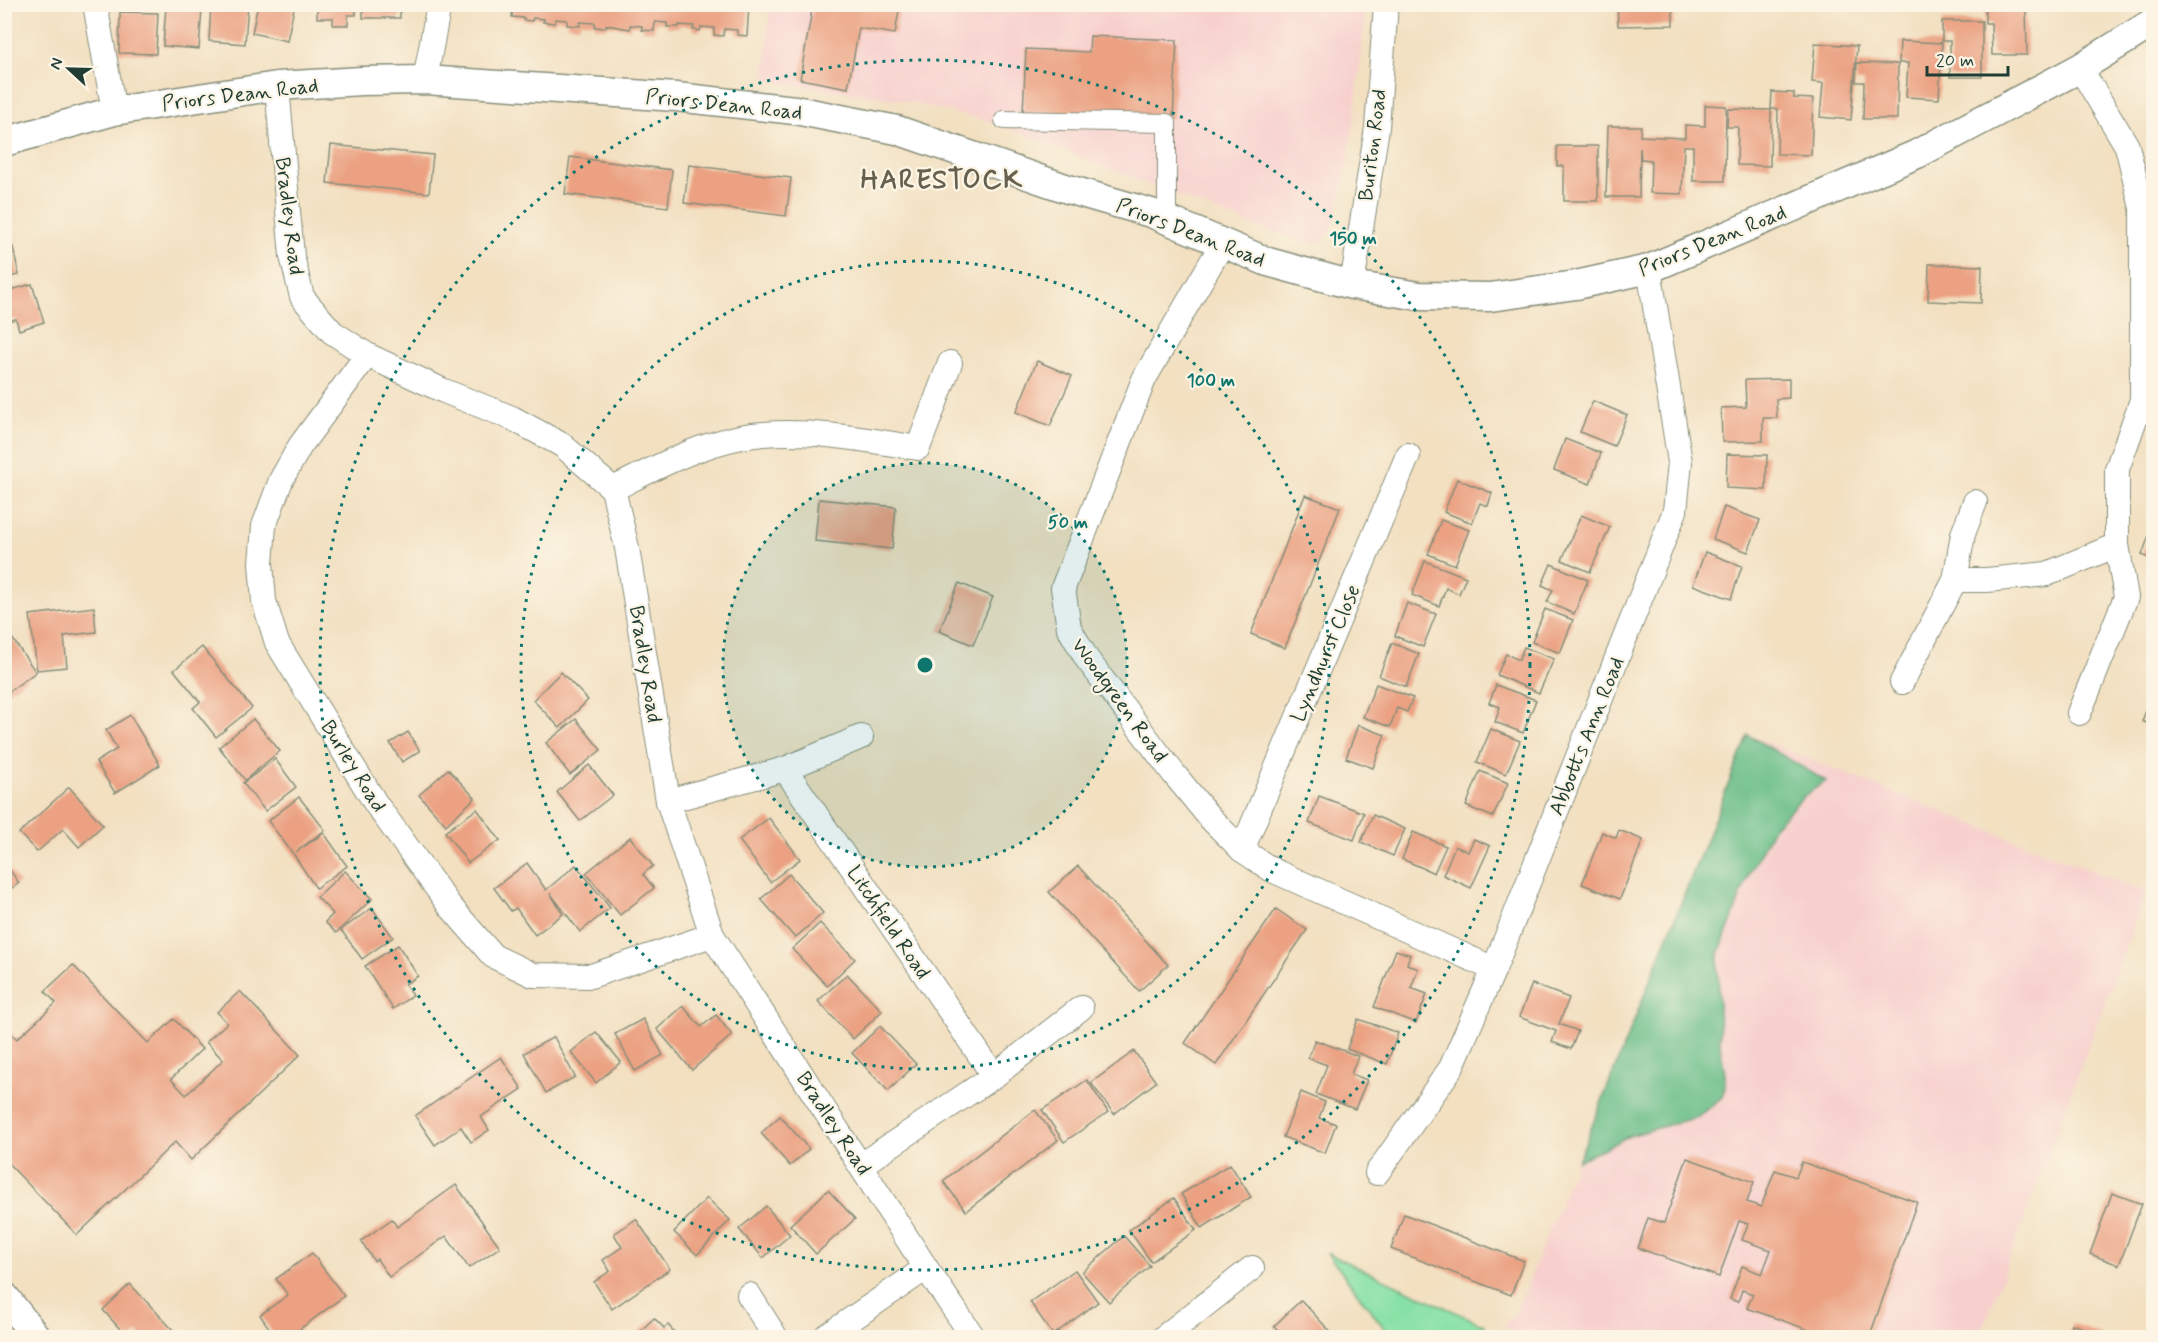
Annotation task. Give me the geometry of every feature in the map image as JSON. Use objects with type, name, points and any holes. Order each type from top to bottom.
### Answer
[{"type":"street","points":[[95,4],[114,111]]},
{"type":"street","points":[[425,80],[439,4]]},
{"type":"street","name":"Buriton Road","points":[[1352,285],[1377,128],[1386,4]]},
{"type":"street","name":"Priors Dean Road","points":[[4,142],[114,111],[276,86],[425,80],[676,97],[795,110],[897,130],[1068,189],[1151,213],[1268,262],[1352,285],[1419,296],[1490,297],[1576,285],[1649,269],[1917,154],[2080,68],[2154,22]]},
{"type":"street","points":[[2079,713],[2126,597],[2117,544],[2117,469],[2142,400],[2148,207],[2127,146],[2080,68]]},
{"type":"street","name":"Bradley Road","points":[[276,86],[292,256],[302,297],[332,332],[367,355],[444,391],[512,418],[562,445],[613,489],[627,548],[668,801],[712,935],[926,1268],[974,1338]]},
{"type":"street","points":[[1004,120],[1167,123],[1167,220]]},
{"type":"street","name":"Woodgreen Road","points":[[1222,244],[1144,379],[1064,588],[1069,628],[1087,659],[1173,774],[1210,818],[1242,850],[1272,870],[1494,969]]},
{"type":"street","name":"Abbotts Ann Road","points":[[1377,1173],[1451,1068],[1494,969],[1675,511],[1680,462],[1649,269]]},
{"type":"street","name":"Burley Road","points":[[367,355],[300,446],[281,480],[264,526],[261,563],[264,601],[277,643],[376,804],[449,905],[493,956],[534,975],[591,976],[712,935]]},
{"type":"street","points":[[613,489],[667,462],[714,444],[762,434],[854,437],[918,448],[950,363]]},
{"type":"street","name":"Lyndhurst Close","points":[[1242,850],[1408,455]]},
{"type":"street","points":[[1902,682],[1955,580],[1963,534],[1975,502]]},
{"type":"street","points":[[1955,580],[1988,580],[2047,574],[2117,544]]},
{"type":"street","points":[[668,801],[785,769],[861,737]]},
{"type":"street","name":"Litchfield Road","points":[[785,769],[994,1076]]},
{"type":"street","points":[[861,1166],[994,1076],[1081,1008]]},
{"type":"street","points":[[824,1338],[926,1268]]},
{"type":"street","points":[[1163,1338],[1252,1268]]},
{"type":"street","points":[[749,1295],[776,1338]]},
{"type":"street","points":[[4,1296],[37,1338]]},
{"type":"shaded area","points":[[770,5],[1366,5],[1354,122],[1334,222],[1328,236],[1318,243],[1302,241],[1244,222],[989,121],[900,100],[765,80]]},
{"type":"shaded area","points":[[1748,735],[2146,892],[1980,1337],[1526,1338],[1511,1332],[1504,1324],[1514,1317]]},
{"type":"green space","points":[[1748,735],[1826,781],[1804,796],[1773,828],[1747,879],[1718,956],[1720,1045],[1725,1073],[1722,1097],[1697,1117],[1629,1136],[1578,1161]]},
{"type":"green space","points":[[1327,1253],[1484,1325],[1478,1337],[1391,1337]]},
{"type":"building","points":[[211,4],[248,4],[245,44],[209,41]]},
{"type":"building","points":[[258,4],[295,4],[287,41],[252,33]]},
{"type":"building","points":[[317,4],[356,4],[356,15],[348,15],[348,25],[333,25],[333,18],[317,18]]},
{"type":"building","points":[[363,4],[400,4],[400,18],[363,18]]},
{"type":"building","points":[[513,4],[749,4],[747,36],[737,35],[737,30],[724,29],[723,36],[714,35],[714,28],[701,27],[700,31],[693,30],[694,26],[667,27],[667,23],[655,22],[654,31],[642,30],[642,26],[630,25],[630,29],[606,25],[606,28],[595,27],[595,23],[580,22],[580,26],[567,25],[567,20],[555,19],[555,23],[543,22],[544,19],[523,20],[524,18],[512,17]]},
{"type":"building","points":[[813,4],[900,4],[895,34],[859,28],[848,88],[800,79]]},
{"type":"building","points":[[1617,4],[1673,4],[1673,25],[1618,26]]},
{"type":"building","points":[[1985,4],[2026,4],[2027,55],[1992,55],[1991,23],[1985,23]]},
{"type":"building","points":[[166,6],[202,9],[199,49],[163,46]]},
{"type":"building","points":[[120,12],[158,13],[156,54],[119,53]]},
{"type":"building","points":[[1942,21],[1982,21],[1982,77],[1950,77],[1950,41],[1942,41]]},
{"type":"building","points":[[1090,36],[1177,40],[1173,119],[1023,112],[1026,49],[1089,52]]},
{"type":"building","points":[[1900,41],[1942,43],[1939,99],[1906,97],[1908,63],[1899,63]]},
{"type":"building","points":[[1815,43],[1857,46],[1851,120],[1820,117],[1823,83],[1812,82]]},
{"type":"building","points":[[1857,63],[1898,64],[1897,119],[1863,119],[1864,82],[1856,82]]},
{"type":"building","points":[[1772,92],[1794,93],[1794,98],[1813,99],[1811,155],[1777,154],[1778,109],[1771,109]]},
{"type":"building","points":[[1705,105],[1726,106],[1725,181],[1693,181],[1693,146],[1684,146],[1682,194],[1650,193],[1651,160],[1641,159],[1640,148],[1639,197],[1606,197],[1608,126],[1641,126],[1640,136],[1685,138],[1685,125],[1705,126]]},
{"type":"building","points":[[1728,109],[1771,110],[1770,166],[1737,165],[1738,127],[1727,127]]},
{"type":"building","points":[[331,145],[433,155],[429,193],[327,183]]},
{"type":"building","points":[[1557,146],[1598,146],[1598,201],[1564,201],[1564,166],[1557,166]]},
{"type":"building","points":[[570,157],[672,170],[668,207],[565,194]]},
{"type":"building","points":[[689,165],[791,178],[786,216],[684,203]]},
{"type":"building","points":[[13,247],[19,275],[4,278],[4,249]]},
{"type":"building","points":[[1929,264],[1982,266],[1981,303],[1928,301]]},
{"type":"building","points":[[32,284],[44,322],[19,330],[16,319],[4,322],[4,292]]},
{"type":"building","points":[[1037,361],[1072,376],[1050,426],[1016,412]]},
{"type":"building","points":[[1789,379],[1789,398],[1776,399],[1777,418],[1763,418],[1763,441],[1722,442],[1721,408],[1746,407],[1745,380]]},
{"type":"building","points":[[1593,401],[1627,415],[1614,446],[1580,432]]},
{"type":"building","points":[[1565,439],[1601,453],[1590,484],[1554,470]]},
{"type":"building","points":[[1727,454],[1767,455],[1766,490],[1726,488]]},
{"type":"building","points":[[1457,479],[1492,493],[1488,506],[1480,503],[1472,523],[1444,512]]},
{"type":"building","points":[[1305,495],[1340,508],[1285,648],[1251,634]]},
{"type":"building","points":[[819,499],[896,507],[892,549],[815,541]]},
{"type":"building","points":[[1724,507],[1760,520],[1748,552],[1713,539]]},
{"type":"building","points":[[1581,515],[1610,527],[1590,572],[1562,560]]},
{"type":"building","points":[[1441,520],[1469,530],[1455,565],[1428,554]]},
{"type":"building","points":[[2154,524],[2154,560],[2142,555]]},
{"type":"building","points":[[1705,552],[1742,566],[1731,599],[1693,585]]},
{"type":"building","points":[[1425,561],[1466,577],[1459,594],[1446,588],[1439,606],[1412,595]]},
{"type":"building","points":[[1551,564],[1588,580],[1574,614],[1547,602],[1553,590],[1542,585]]},
{"type":"building","points":[[959,583],[993,597],[973,645],[939,631]]},
{"type":"building","points":[[1407,603],[1436,614],[1423,647],[1395,636]]},
{"type":"building","points":[[94,607],[96,632],[64,636],[67,667],[37,670],[30,615]]},
{"type":"building","points":[[1545,609],[1573,620],[1560,653],[1532,642]]},
{"type":"building","points":[[9,634],[36,672],[4,695],[4,637]]},
{"type":"building","points":[[1392,643],[1419,654],[1406,687],[1379,676]]},
{"type":"building","points":[[202,647],[252,708],[216,737],[193,708],[200,702],[174,670]]},
{"type":"building","points":[[1524,647],[1554,659],[1539,693],[1497,675],[1506,654],[1519,660]]},
{"type":"building","points":[[561,672],[588,700],[560,728],[533,700]]},
{"type":"building","points":[[1376,684],[1413,698],[1407,712],[1397,708],[1390,727],[1363,717]]},
{"type":"building","points":[[1496,685],[1536,700],[1523,733],[1495,722],[1500,707],[1489,703]]},
{"type":"building","points":[[2154,693],[2154,726],[2142,721]]},
{"type":"building","points":[[130,715],[160,765],[115,793],[96,762],[117,749],[106,730]]},
{"type":"building","points":[[253,719],[280,751],[245,780],[219,747]]},
{"type":"building","points":[[576,719],[601,750],[570,775],[546,743]]},
{"type":"building","points":[[1358,725],[1385,735],[1373,768],[1346,758]]},
{"type":"building","points":[[1491,729],[1520,741],[1506,774],[1477,762]]},
{"type":"building","points":[[408,732],[420,751],[402,762],[390,743]]},
{"type":"building","points":[[275,759],[296,787],[265,811],[243,783]]},
{"type":"building","points":[[589,765],[613,795],[580,821],[557,792]]},
{"type":"building","points":[[448,769],[475,798],[446,825],[419,795]]},
{"type":"building","points":[[1480,771],[1508,783],[1493,817],[1466,806]]},
{"type":"building","points":[[69,787],[103,825],[79,847],[63,829],[37,852],[19,833]]},
{"type":"building","points":[[1319,796],[1364,813],[1354,840],[1309,823]]},
{"type":"building","points":[[299,797],[325,830],[296,852],[324,833],[347,866],[316,888],[268,821]]},
{"type":"building","points":[[477,809],[500,840],[468,863],[445,832]]},
{"type":"building","points":[[1373,815],[1405,829],[1393,856],[1361,842]]},
{"type":"building","points":[[769,818],[800,859],[770,882],[739,840]]},
{"type":"building","points":[[1619,830],[1643,840],[1620,899],[1582,884],[1602,832],[1616,838]]},
{"type":"building","points":[[1413,832],[1446,846],[1434,873],[1402,859]]},
{"type":"building","points":[[630,837],[653,866],[643,874],[654,888],[620,915],[586,873]]},
{"type":"building","points":[[1474,839],[1490,846],[1471,888],[1443,875],[1455,846],[1468,852]]},
{"type":"building","points":[[4,862],[19,883],[4,893]]},
{"type":"building","points":[[527,863],[546,890],[576,865],[610,908],[580,932],[550,893],[563,914],[535,935],[516,908],[511,911],[494,888]]},
{"type":"building","points":[[1078,866],[1168,965],[1139,991],[1049,892]]},
{"type":"building","points":[[345,871],[372,899],[336,933],[325,922],[333,914],[317,897]]},
{"type":"building","points":[[789,874],[823,913],[795,938],[761,899]]},
{"type":"building","points":[[372,908],[393,937],[362,959],[341,930]]},
{"type":"building","points":[[1276,909],[1307,930],[1216,1065],[1185,1043]]},
{"type":"building","points":[[820,923],[855,959],[827,986],[792,949]]},
{"type":"building","points":[[398,945],[418,976],[405,984],[413,995],[393,1009],[365,966]]},
{"type":"building","points":[[1396,950],[1410,955],[1407,964],[1418,969],[1411,988],[1427,994],[1416,1023],[1374,1007]]},
{"type":"building","points":[[73,965],[148,1043],[174,1019],[202,1049],[171,1079],[186,1095],[223,1060],[206,1042],[227,1023],[217,1012],[240,991],[300,1055],[191,1160],[175,1142],[77,1235],[4,1159],[4,1026],[17,1039],[56,1003],[45,991]]},
{"type":"building","points":[[847,974],[882,1011],[853,1039],[818,1001]]},
{"type":"building","points":[[1532,984],[1569,998],[1559,1024],[1578,1031],[1571,1049],[1552,1042],[1556,1031],[1519,1017]]},
{"type":"building","points":[[683,1006],[701,1027],[716,1015],[732,1035],[692,1070],[657,1029]]},
{"type":"building","points":[[643,1019],[663,1055],[635,1071],[615,1034]]},
{"type":"building","points":[[1358,1019],[1398,1033],[1387,1064],[1347,1049]]},
{"type":"building","points":[[880,1026],[916,1064],[888,1091],[852,1053]]},
{"type":"building","points":[[596,1032],[621,1062],[596,1083],[571,1052]]},
{"type":"building","points":[[554,1037],[575,1077],[546,1093],[524,1053]]},
{"type":"building","points":[[1315,1040],[1358,1056],[1351,1074],[1367,1080],[1355,1109],[1316,1094],[1327,1065],[1308,1058]]},
{"type":"building","points":[[1134,1051],[1156,1082],[1114,1114],[1091,1083]]},
{"type":"building","points":[[501,1057],[522,1089],[481,1117],[489,1130],[471,1142],[461,1127],[435,1145],[415,1116]]},
{"type":"building","points":[[1087,1080],[1108,1112],[1064,1142],[1042,1110]]},
{"type":"building","points":[[1301,1092],[1325,1102],[1319,1118],[1336,1124],[1325,1153],[1283,1137]]},
{"type":"building","points":[[1035,1110],[1058,1140],[966,1211],[943,1181]]},
{"type":"building","points":[[780,1116],[809,1149],[790,1166],[761,1133]]},
{"type":"building","points":[[1687,1158],[1754,1182],[1747,1202],[1761,1207],[1775,1170],[1796,1177],[1802,1162],[1917,1202],[1869,1338],[1831,1338],[1747,1308],[1753,1294],[1742,1290],[1738,1302],[1730,1299],[1742,1266],[1762,1274],[1771,1250],[1742,1240],[1748,1224],[1739,1221],[1719,1277],[1638,1248],[1648,1218],[1664,1223]]},
{"type":"building","points":[[1230,1164],[1251,1197],[1202,1228],[1181,1194]]},
{"type":"building","points":[[456,1185],[500,1247],[469,1268],[446,1236],[389,1277],[377,1259],[374,1261],[361,1241],[392,1219],[397,1227]]},
{"type":"building","points":[[828,1190],[855,1219],[816,1254],[790,1225]]},
{"type":"building","points":[[2112,1193],[2142,1204],[2119,1265],[2090,1254]]},
{"type":"building","points":[[707,1198],[730,1220],[697,1255],[674,1232]]},
{"type":"building","points":[[1174,1198],[1196,1230],[1151,1262],[1129,1230]]},
{"type":"building","points":[[766,1206],[790,1235],[763,1258],[739,1229]]},
{"type":"building","points":[[1404,1214],[1524,1261],[1511,1295],[1391,1249]]},
{"type":"building","points":[[636,1219],[670,1269],[612,1309],[594,1282],[610,1271],[603,1260],[622,1247],[614,1234]]},
{"type":"building","points":[[1124,1236],[1150,1266],[1109,1302],[1082,1272]]},
{"type":"building","points":[[312,1253],[344,1296],[288,1338],[276,1338],[260,1315],[288,1295],[276,1279]]},
{"type":"building","points":[[1075,1270],[1098,1302],[1053,1335],[1030,1302]]},
{"type":"building","points":[[130,1284],[175,1332],[169,1338],[142,1338],[138,1332],[132,1338],[128,1338],[103,1310]]},
{"type":"building","points":[[1301,1300],[1336,1338],[1285,1338],[1274,1326]]},
{"type":"building","points":[[654,1318],[664,1328],[668,1325],[680,1338],[633,1338]]},
{"type":"building","points":[[2072,1324],[2102,1335],[2101,1338],[2067,1338]]},
{"type":"district","name":"HARESTOCK","points":[[942,179]]}]
